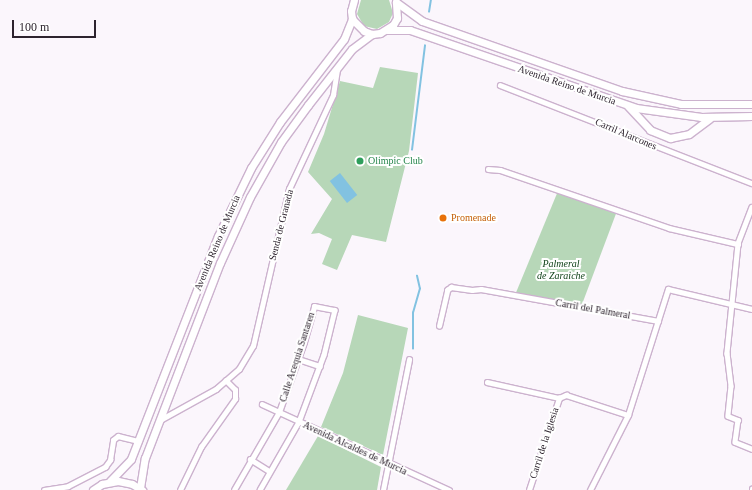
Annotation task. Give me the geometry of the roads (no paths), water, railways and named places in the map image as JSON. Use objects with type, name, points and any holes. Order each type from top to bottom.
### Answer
[{"type":"main road","name":"Avenida Reino de Murcia","points":[[93,490],[110,481],[127,466],[209,259],[240,190],[280,122],[344,39],[352,19],[354,0]]},
{"type":"main road","name":"Avenida Reino de Murcia","points":[[396,1],[422,21],[593,82],[650,98],[691,104],[752,104]]},
{"type":"main road","points":[[387,30],[397,18],[396,1]]},
{"type":"main road","points":[[352,19],[364,32],[372,34]]},
{"type":"main road","name":"Avenida Reino de Murcia","points":[[141,489],[141,468],[220,263],[250,197],[289,130],[352,49],[372,34],[387,30],[410,30],[624,104],[659,113],[712,118],[752,116]]},
{"type":"main road","points":[[624,104],[650,130],[665,137],[681,137],[712,118]]},
{"type":"main road","points":[[691,104],[700,108],[702,117],[696,128]]},
{"type":"main road","points":[[110,481],[125,481],[141,489]]},
{"type":"street","name":"Senda de Granada","points":[[159,420],[191,405],[226,381],[239,369],[253,346],[289,189],[333,95],[337,67]]},
{"type":"street","name":"Carril Alarcones","points":[[500,85],[752,183]]},
{"type":"street","points":[[488,169],[500,170],[669,228],[738,244]]},
{"type":"street","points":[[752,207],[738,244],[727,353],[731,386],[728,416],[738,420],[735,442],[752,449]]},
{"type":"street","name":"Carril del Palmeral","points":[[439,326],[446,290],[451,287],[472,290],[481,289],[658,321]]},
{"type":"street","points":[[590,490],[628,415],[668,289],[752,309]]},
{"type":"street","name":"Calle Acequia Santaren","points":[[234,490],[278,412],[298,359],[314,306],[335,310],[320,366]]},
{"type":"street","points":[[260,490],[269,471],[299,422],[320,366],[298,359]]},
{"type":"street","points":[[383,490],[410,360]]},
{"type":"street","points":[[180,490],[201,447],[236,399],[235,390],[226,381]]},
{"type":"street","points":[[487,382],[559,398]]},
{"type":"street","name":"Carril de la Iglesia","points":[[529,490],[559,398],[566,395],[628,415]]},
{"type":"street","name":"Avenida Alcaldes de Murcia","points":[[262,404],[388,464],[449,490]]},
{"type":"street","points":[[44,490],[68,486],[105,467],[110,460],[113,440],[118,436],[138,441]]},
{"type":"street","points":[[250,460],[269,471]]},
{"type":"water","points":[[340,173],[357,195],[347,203],[330,181]]},
{"type":"waterway","points":[[429,12],[431,0]]},
{"type":"waterway","points":[[412,150],[425,46]]},
{"type":"waterway","points":[[413,349],[413,313],[420,289],[417,276]]},
{"type":"place","name":"Olimpic Club","points":[[360,161]]},
{"type":"place","name":"Promenade","points":[[443,218]]},
{"type":"park label","name":"Palmeral de Zaraiche","points":[[561,268]]}]
